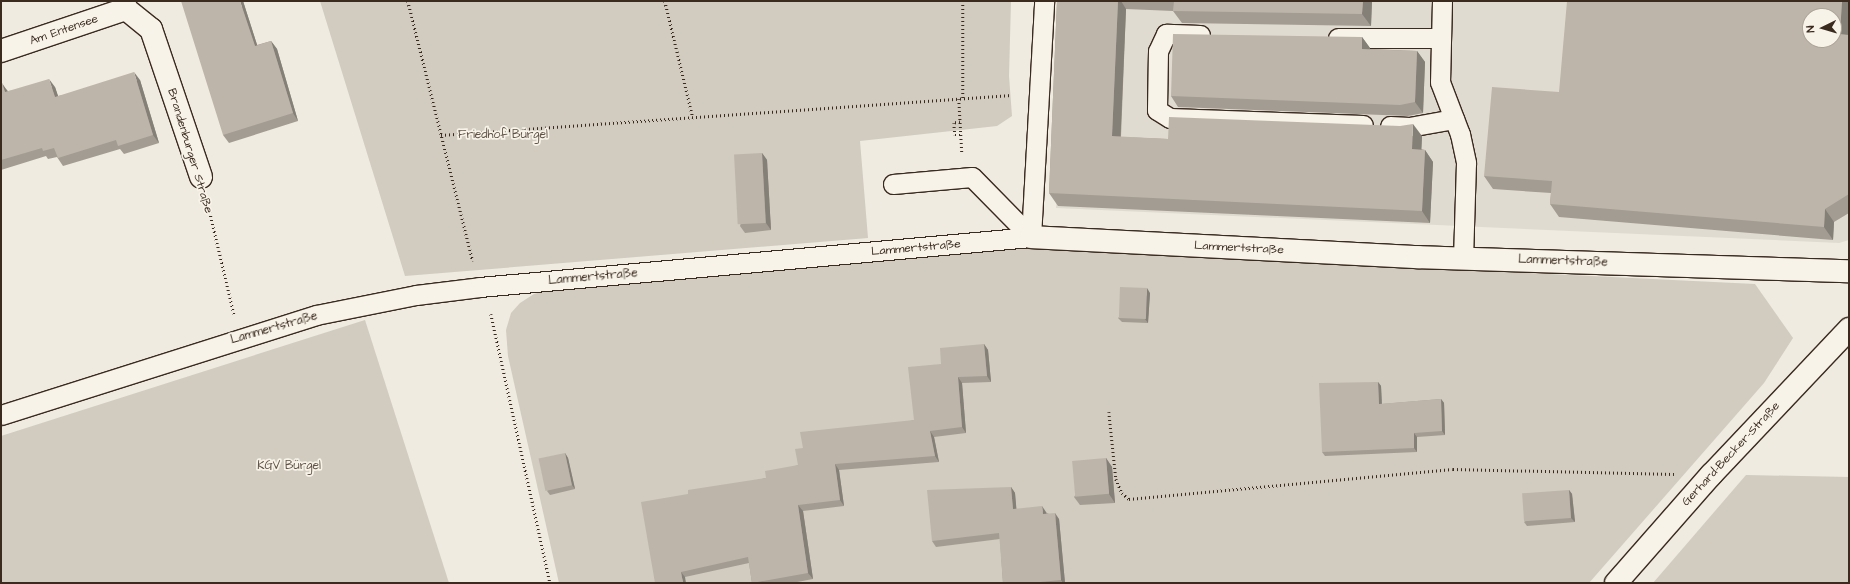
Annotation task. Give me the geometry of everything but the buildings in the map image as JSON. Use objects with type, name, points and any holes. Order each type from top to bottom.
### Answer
[{"type":"street","name":"Am Entensee","points":[[1,51],[125,5]]},
{"type":"street","name":"Brandenburger Straße","points":[[125,5],[151,29],[201,177]]},
{"type":"street","name":"Lammertstraße","points":[[1031,237],[1462,258],[1849,271]]},
{"type":"street","name":"Gerhard-Becker-Straße","points":[[1616,583],[1711,475],[1849,329]]},
{"type":"lane","points":[[1031,237],[1044,1]]},
{"type":"lane","points":[[1442,1],[1440,82],[1454,119],[1466,163],[1462,258]]},
{"type":"lane","points":[[1221,36],[1166,34],[1158,51],[1157,110],[1170,118],[1409,127],[1454,119]]},
{"type":"lane","points":[[1322,38],[1441,38]]},
{"type":"lane","points":[[894,184],[972,177],[1031,237]]},
{"type":"lane","name":"Lammertstraße","points":[[1,415],[316,315],[416,295],[482,287],[1031,237]]},
{"type":"path","points":[[408,1],[482,287],[550,583]]},
{"type":"path","points":[[664,1],[693,118]]},
{"type":"path","points":[[963,1],[963,99]]},
{"type":"path","points":[[442,135],[1039,94]]},
{"type":"path","points":[[959,99],[964,178]]},
{"type":"path","points":[[960,122],[954,123],[956,136],[962,135]]},
{"type":"path","name":"Brandenburger Straße","points":[[201,177],[240,338]]},
{"type":"path","points":[[1110,412],[1116,479],[1122,493],[1129,499],[1453,468],[1711,475]]},
{"type":"shaded area","points":[[1065,1],[1849,1],[1849,240],[1839,243],[1056,208]]},
{"type":"green space","name":"Friedhof Bürgel","points":[[320,1],[1011,1],[1009,76],[1012,116],[997,126],[860,141],[868,238],[405,276]]},
{"type":"green space","points":[[1011,248],[1755,284],[1793,338],[1764,383],[1589,583],[559,583],[508,356],[506,330],[511,313],[520,303],[534,294],[552,289]]},
{"type":"green space","name":"KGV Bürgel","points":[[365,320],[449,583],[1,583],[1,436]]},
{"type":"green space","points":[[1746,475],[1849,477],[1849,583],[1653,583]]}]
